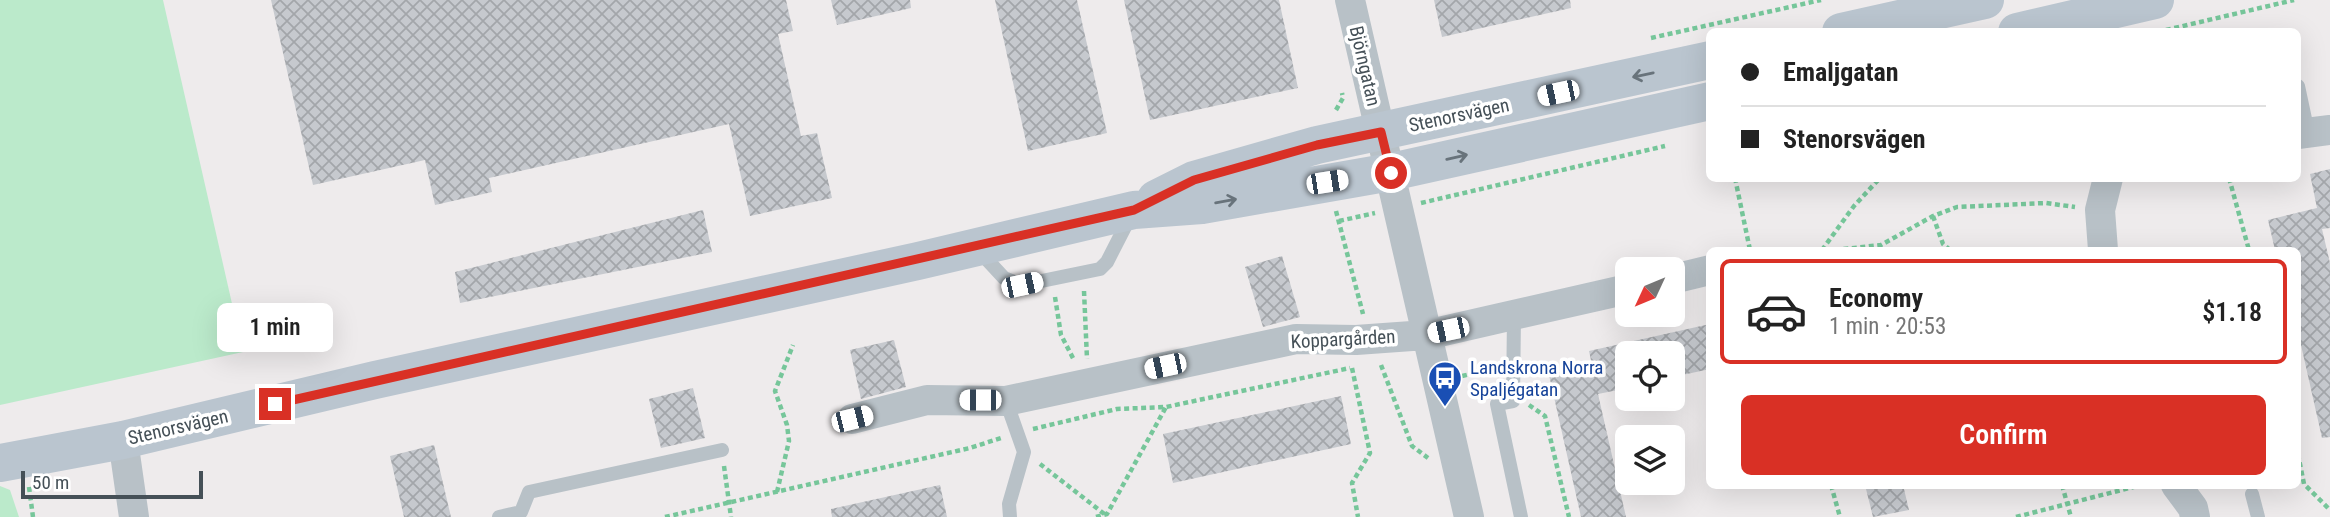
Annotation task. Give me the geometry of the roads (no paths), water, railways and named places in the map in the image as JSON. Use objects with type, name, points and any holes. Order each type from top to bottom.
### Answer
[{"type":"street","name":"Björngatan","points":[[1350,0],[1469,517]]},
{"type":"street","points":[[1859,28],[1985,0]]},
{"type":"street","points":[[2032,28],[2155,0]]},
{"type":"street","name":"Stenorsvägen","points":[[1134,210],[1194,180],[1317,145],[1706,61]]},
{"type":"street","name":"Stenorsvägen","points":[[0,463],[123,440],[376,380],[1134,210],[1395,190],[1706,102]]},
{"type":"street","points":[[2103,247],[2100,210],[2107,182]]},
{"type":"street","points":[[1685,276],[1706,271]]},
{"type":"street","name":"Koppargården","points":[[852,419],[927,400],[1006,401],[1296,339],[1356,341],[1426,335],[1615,292]]},
{"type":"street","points":[[123,440],[134,517]]},
{"type":"street","points":[[2179,489],[2193,508],[2195,517]]},
{"type":"lane","points":[[2301,96],[2312,132]]},
{"type":"lane","points":[[975,247],[1004,278],[1022,285],[1100,269],[1107,262],[1134,210]]},
{"type":"lane","points":[[1514,315],[1513,401],[1497,404],[1521,517]]},
{"type":"lane","points":[[1006,401],[1024,452],[1009,504],[1010,517]]},
{"type":"lane","points":[[499,517],[521,512],[529,492],[722,450]]},
{"type":"lane","points":[[2252,494],[2258,517]]},
{"type":"place","name":"Landskrona Norra Spaljégatan","points":[[1445,408]]}]
